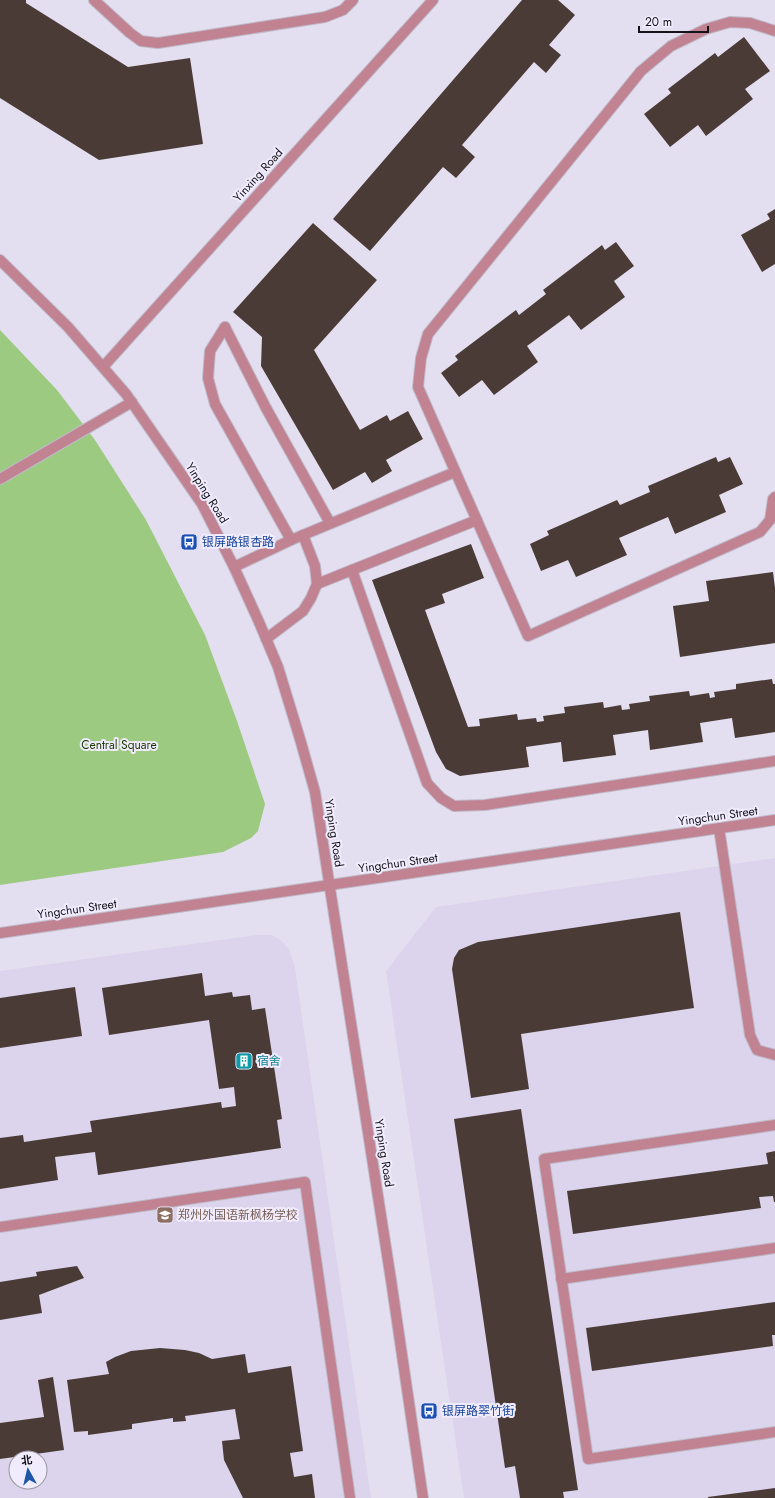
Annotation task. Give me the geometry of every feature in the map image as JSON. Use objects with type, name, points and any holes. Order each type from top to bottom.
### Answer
[{"type":"street","points":[[94,0],[130,33],[141,41],[158,43],[325,17],[343,10],[353,0]]},
{"type":"street","name":"Yinxing Road","points":[[103,367],[433,0]]},
{"type":"street","points":[[775,31],[750,23],[730,22],[712,27],[671,46],[642,71],[428,334],[421,358],[418,387],[528,636],[760,532],[773,522],[772,506],[775,497]]},
{"type":"street","name":"Yinping Road","points":[[0,260],[68,327],[132,402],[202,504],[234,567],[266,639],[282,681],[315,792],[391,1280],[423,1498]]},
{"type":"street","points":[[290,540],[215,404],[208,378],[210,352],[225,327],[266,408],[330,523]]},
{"type":"street","points":[[0,478],[132,402]]},
{"type":"street","points":[[234,567],[290,540],[455,472]]},
{"type":"street","points":[[317,584],[477,520]]},
{"type":"street","points":[[266,639],[303,612],[317,584],[315,566],[303,535]]},
{"type":"street","points":[[352,570],[427,783],[441,798],[454,806],[485,805],[775,761]]},
{"type":"street","name":"Yingchun Street","points":[[0,933],[775,820]]},
{"type":"street","points":[[719,828],[750,1035],[757,1050],[775,1055]]},
{"type":"street","points":[[775,1125],[544,1159],[588,1459],[775,1432]]},
{"type":"street","points":[[0,1226],[305,1182],[350,1498]]},
{"type":"street","points":[[561,1279],[775,1248]]},
{"type":"shaded area","points":[[775,858],[775,1498],[464,1498],[386,971],[436,907]]},
{"type":"shaded area","name":"郑州外国语新枫杨学校","points":[[256,935],[272,935],[282,941],[289,949],[295,968],[371,1498],[0,1498],[0,971]]},
{"type":"green space","name":"Central Square","points":[[0,330],[57,390],[95,440],[146,520],[205,635],[237,721],[265,804],[258,831],[251,838],[223,852],[0,885]]},
{"type":"building","points":[[0,0],[26,0],[26,3],[128,67],[190,58],[203,144],[99,160],[0,98]]},
{"type":"building","points":[[522,0],[558,0],[575,15],[549,45],[561,55],[546,73],[534,62],[462,145],[475,157],[456,178],[443,167],[370,251],[333,219]]},
{"type":"building","points":[[744,37],[770,71],[745,89],[753,99],[706,136],[698,125],[670,147],[644,114],[671,93],[668,89],[715,53],[718,57]]},
{"type":"building","points":[[775,209],[775,264],[762,272],[741,235],[770,219],[767,214]]},
{"type":"building","points":[[313,223],[377,280],[314,350],[360,430],[387,415],[390,421],[408,411],[423,439],[386,460],[392,471],[372,483],[365,472],[333,490],[261,366],[262,337],[233,312]]},
{"type":"building","points":[[616,242],[634,266],[614,281],[625,297],[581,330],[569,315],[527,346],[538,362],[494,395],[482,380],[459,397],[441,373],[458,360],[455,356],[516,310],[519,315],[546,294],[543,290],[602,245],[605,250]]},
{"type":"building","points":[[716,457],[718,462],[730,457],[743,484],[719,495],[726,512],[675,534],[668,517],[619,538],[627,555],[576,577],[568,560],[541,571],[530,544],[549,535],[547,531],[617,500],[620,505],[650,492],[648,486]]},
{"type":"building","points":[[471,544],[484,578],[442,594],[445,603],[425,610],[468,727],[480,726],[479,719],[517,714],[518,720],[536,718],[537,722],[544,721],[543,716],[565,713],[564,707],[603,702],[604,708],[621,705],[622,710],[630,709],[629,704],[650,701],[649,696],[689,691],[690,696],[709,693],[710,698],[715,697],[714,692],[736,689],[736,684],[772,679],[773,684],[775,684],[775,732],[735,738],[732,718],[700,723],[703,742],[650,750],[648,730],[613,735],[616,755],[563,762],[561,742],[526,747],[529,767],[460,776],[446,769],[436,752],[372,580]]},
{"type":"building","points":[[773,572],[775,588],[775,643],[680,657],[673,606],[709,601],[706,581]]},
{"type":"building","points":[[680,912],[694,1008],[521,1034],[529,1089],[471,1098],[452,969],[454,958],[459,950],[478,942]]},
{"type":"building","name":"宿舍","points":[[202,973],[205,996],[232,992],[233,997],[250,995],[252,1010],[265,1008],[282,1119],[277,1120],[281,1148],[98,1175],[95,1152],[55,1157],[58,1180],[0,1189],[0,1138],[23,1135],[24,1142],[92,1132],[90,1121],[221,1102],[222,1108],[236,1106],[234,1087],[219,1089],[209,1020],[109,1035],[102,988]]},
{"type":"building","points":[[75,987],[82,1036],[0,1048],[0,998]]},
{"type":"building","points":[[521,1109],[578,1490],[563,1492],[564,1498],[520,1498],[515,1466],[505,1468],[454,1119]]},
{"type":"building","points":[[775,1151],[775,1202],[773,1196],[759,1197],[761,1208],[573,1234],[567,1191],[768,1164],[766,1153]]},
{"type":"building","points":[[77,1266],[84,1278],[39,1295],[42,1313],[0,1320],[0,1282],[37,1276],[36,1272]]},
{"type":"building","points":[[775,1302],[775,1335],[772,1335],[773,1346],[592,1371],[586,1328]]},
{"type":"building","points":[[160,1348],[185,1350],[199,1353],[212,1359],[245,1354],[248,1373],[291,1366],[303,1451],[290,1453],[294,1477],[312,1474],[315,1498],[243,1498],[224,1460],[222,1441],[240,1439],[235,1409],[185,1416],[186,1421],[173,1422],[173,1418],[132,1424],[132,1429],[88,1435],[88,1431],[74,1432],[67,1380],[109,1374],[106,1362],[115,1357],[131,1351]]},
{"type":"building","points":[[53,1377],[64,1450],[48,1452],[48,1450],[8,1450],[8,1458],[0,1459],[0,1423],[44,1417],[38,1380]]},
{"type":"building","points":[[775,1488],[775,1498],[708,1498],[708,1497]]},
{"type":"place","name":"银屏路银杏路","points":[[189,542]]},
{"type":"place","name":"宿舍","points":[[244,1061]]},
{"type":"place","name":"郑州外国语新枫杨学校","points":[[165,1215]]},
{"type":"place","name":"银屏路翠竹街","points":[[429,1411]]}]
